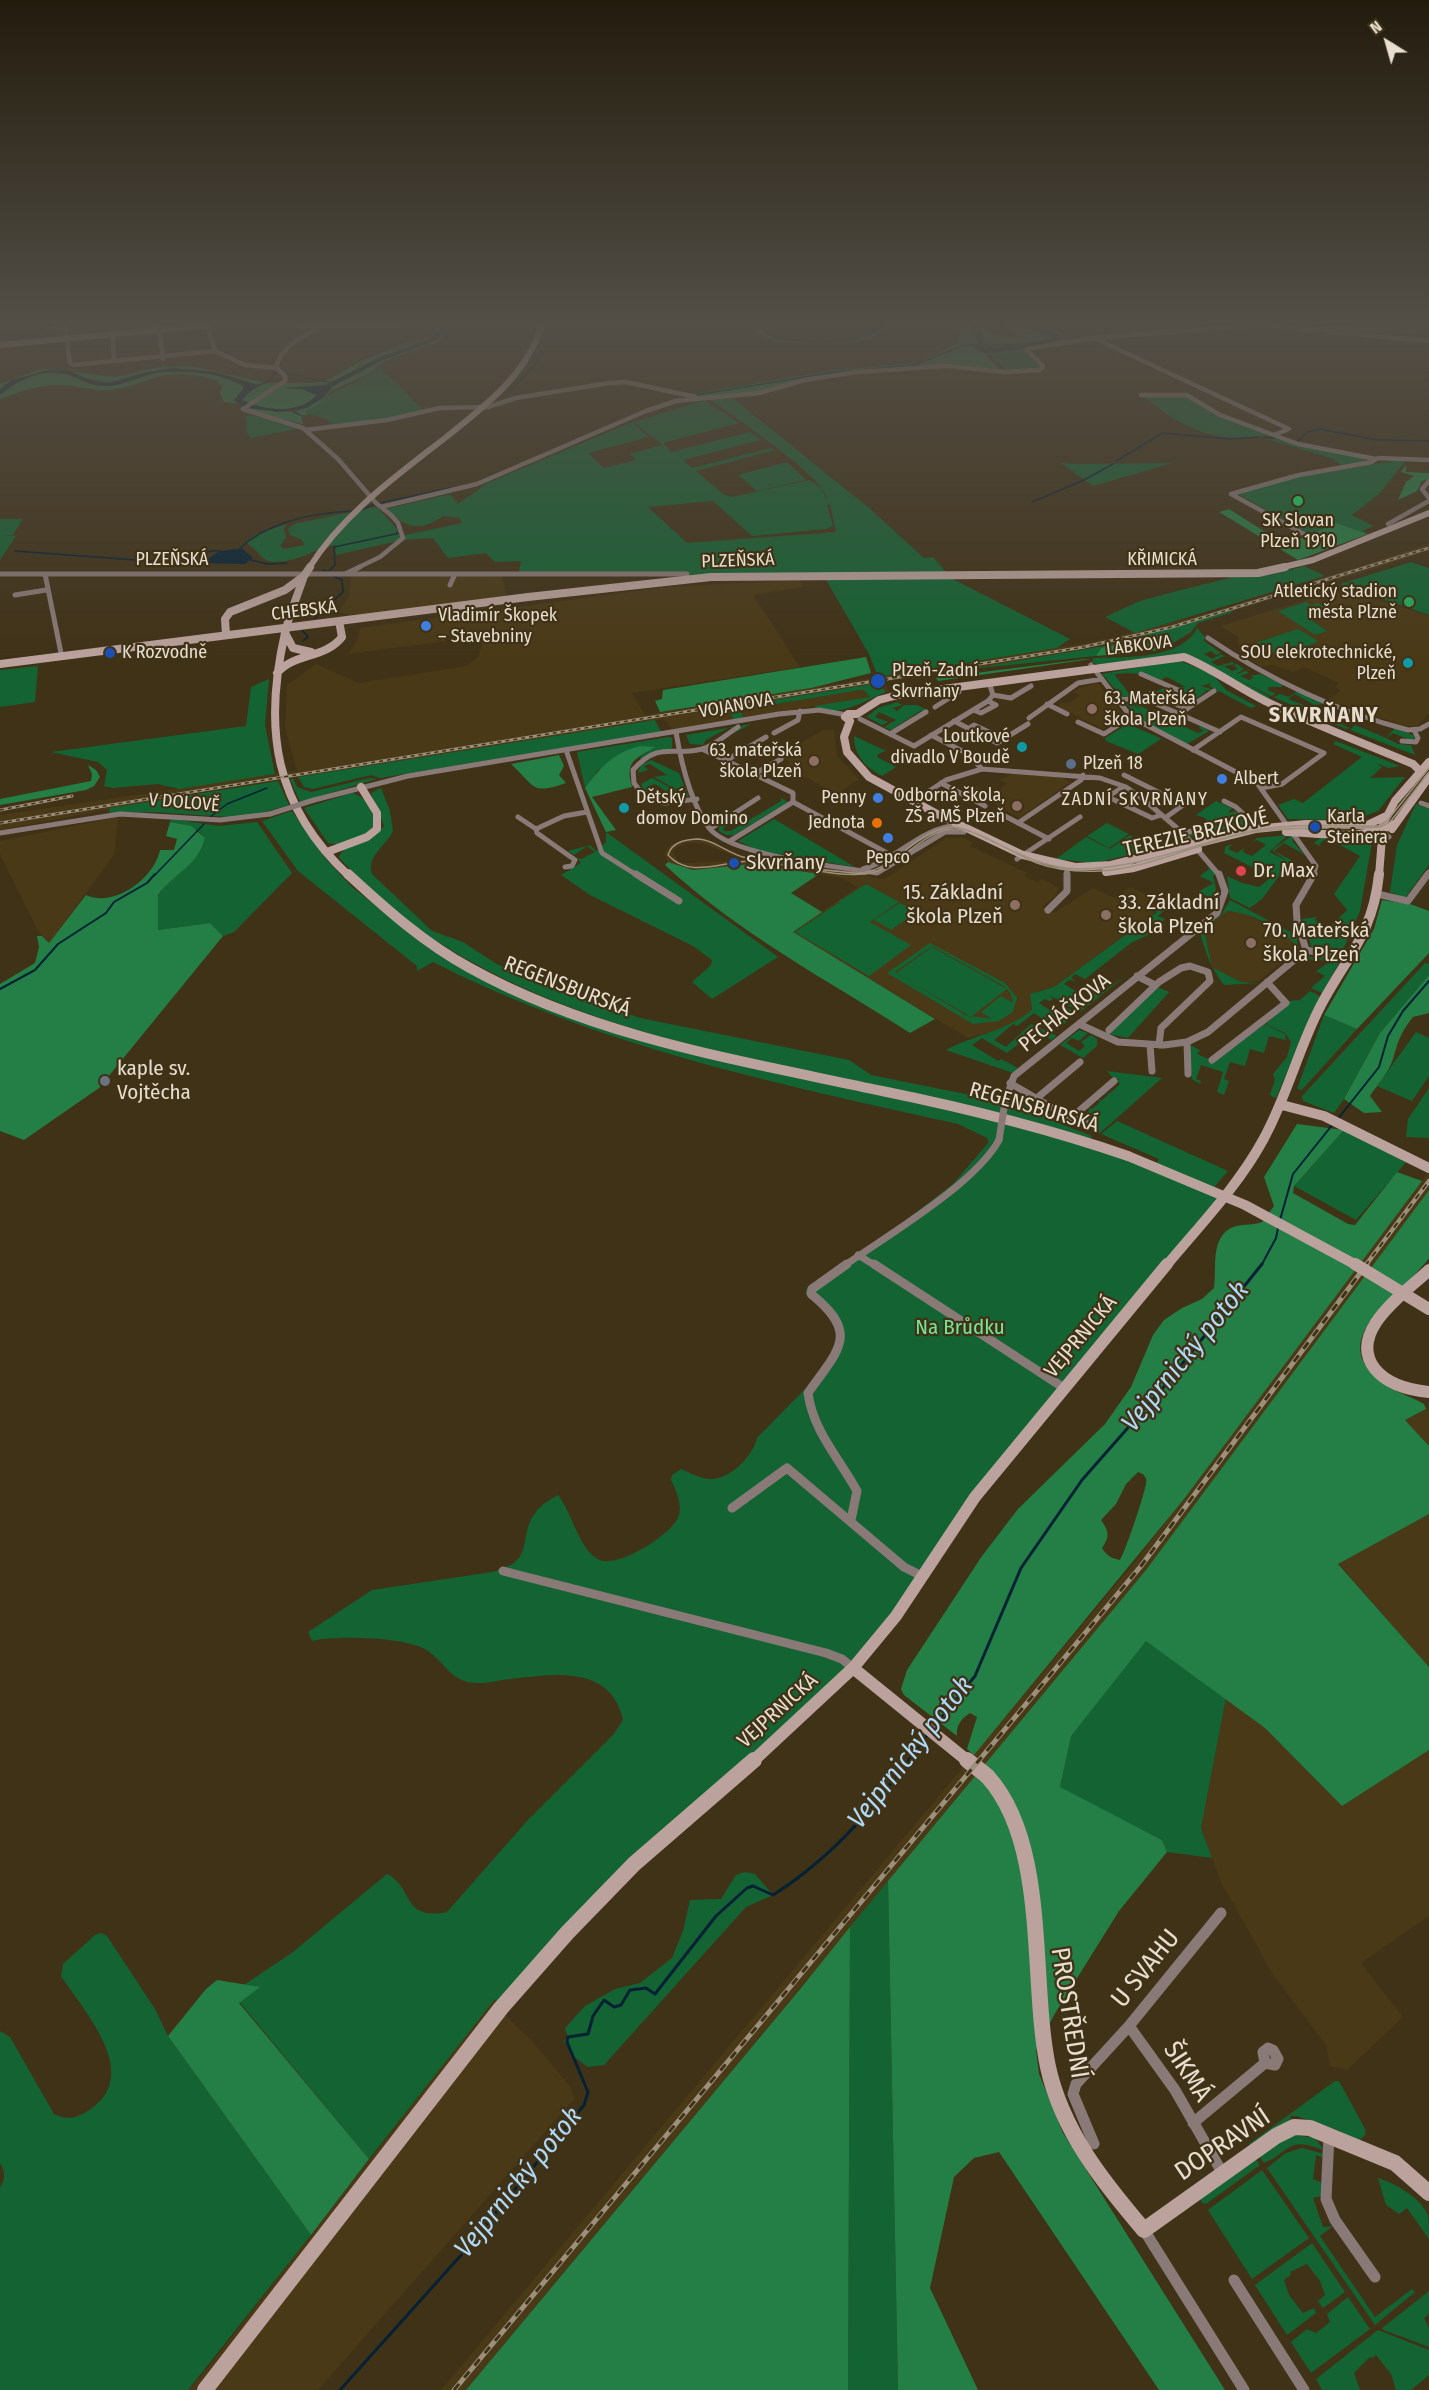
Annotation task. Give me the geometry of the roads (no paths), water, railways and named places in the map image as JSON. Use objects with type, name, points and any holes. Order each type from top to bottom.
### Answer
[{"type":"main road","name":"REGENSBURSKÁ","points":[[444,437],[352,514],[327,542],[302,579],[290,615],[275,679],[270,717],[281,769],[302,815],[327,852],[365,892],[424,939],[491,978],[572,1013],[681,1047],[996,1116],[1128,1156],[1206,1187],[1275,1220],[1429,1309]]},
{"type":"main road","name":"KŘIMICKÁ","points":[[884,574],[1258,573],[1313,560],[1429,513]]},
{"type":"main road","name":"PLZEŇSKÁ","points":[[611,587],[739,576],[884,574]]},
{"type":"main road","points":[[226,635],[225,620],[229,613],[287,591],[302,579]]},
{"type":"main road","name":"CHEBSKÁ","points":[[0,664],[611,587]]},
{"type":"main road","points":[[264,599],[287,598],[290,602],[290,615]]},
{"type":"main road","points":[[275,679],[279,669],[290,661],[332,648],[342,638],[339,621]]},
{"type":"main road","points":[[285,637],[293,648],[302,651],[332,648]]},
{"type":"main road","name":"LÁBKOVA","points":[[848,718],[858,716],[886,698],[1092,667],[1184,657],[1209,668],[1257,698],[1413,764],[1427,767]]},
{"type":"main road","points":[[848,718],[843,741],[850,759],[869,777],[962,829]]},
{"type":"main road","name":"VEJPRNICKÁ","points":[[205,2390],[506,2003],[567,1933],[634,1864],[854,1668],[896,1616],[975,1497],[1238,1179],[1265,1140],[1282,1104],[1317,1012],[1365,933],[1377,894],[1386,816],[1427,767]]},
{"type":"main road","name":"VEJPRNICKÁ","points":[[1384,839],[1427,767]]},
{"type":"main road","points":[[327,852],[367,837],[376,829],[377,813],[361,787]]},
{"type":"main road","points":[[939,815],[947,828],[962,829]]},
{"type":"main road","name":"TEREZIE BRZKOVÉ","points":[[962,829],[1020,857],[1067,869],[1126,870],[1194,846],[1289,828],[1368,828],[1386,816]]},
{"type":"main road","name":"TEREZIE BRZKOVÉ","points":[[1368,828],[1384,839]]},
{"type":"main road","points":[[1282,1104],[1324,1116],[1429,1168]]},
{"type":"main road","points":[[1429,1270],[1374,1324],[1368,1332],[1365,1345],[1370,1362],[1382,1376],[1408,1390],[1429,1392]]},
{"type":"main road","name":"PROSTŘEDNÍ","points":[[854,1668],[988,1777],[998,1789],[1013,1816],[1027,1875],[1042,2035],[1049,2069],[1071,2131],[1090,2163],[1144,2230]]},
{"type":"main road","name":"DOPRAVNÍ","points":[[1144,2230],[1285,2130],[1310,2128],[1395,2163],[1429,2193]]},
{"type":"street","points":[[312,437],[338,459],[381,507],[477,484],[588,437]]},
{"type":"street","points":[[1279,437],[1307,446],[1376,459],[1429,460]]},
{"type":"street","points":[[1304,534],[1231,494],[1289,477],[1370,463],[1376,459]]},
{"type":"street","points":[[1388,524],[1429,499],[1423,492],[1429,481]]},
{"type":"street","name":"PLZEŇSKÁ","points":[[345,574],[380,557],[403,538],[398,523],[381,507]]},
{"type":"street","name":"PLZEŇSKÁ","points":[[0,574],[687,574]]},
{"type":"street","points":[[45,574],[46,590],[61,653]]},
{"type":"street","points":[[450,585],[455,574]]},
{"type":"street","points":[[601,575],[608,580],[611,587]]},
{"type":"street","points":[[15,595],[46,590]]},
{"type":"street","points":[[1208,638],[1251,667],[1317,698],[1380,721],[1414,730],[1429,724]]},
{"type":"street","points":[[1092,667],[1131,717],[1159,734],[1246,776],[1262,788],[1316,866],[1295,904],[1306,950]]},
{"type":"street","name":"LÁBKOVA","points":[[1141,674],[1178,690]]},
{"type":"street","points":[[954,722],[997,743],[1078,683],[1102,679]]},
{"type":"street","points":[[989,682],[993,695]]},
{"type":"street","name":"LÁBKOVA","points":[[1143,698],[1163,684]]},
{"type":"street","points":[[934,707],[960,692],[959,686]]},
{"type":"street","points":[[993,695],[1011,698],[1031,686]]},
{"type":"street","points":[[1179,714],[1214,691]]},
{"type":"street","points":[[1151,693],[1187,709]]},
{"type":"street","points":[[858,716],[916,749],[931,735],[993,695]]},
{"type":"street","points":[[1118,700],[1143,698],[1220,732]]},
{"type":"street","points":[[1047,704],[1067,714]]},
{"type":"street","name":"VOJANOVA","points":[[361,787],[558,751],[800,711],[819,710],[848,718]]},
{"type":"street","name":"VOJANOVA","points":[[774,733],[798,720],[800,711]]},
{"type":"street","points":[[890,734],[926,712]]},
{"type":"street","points":[[1078,722],[1104,734],[1131,717]]},
{"type":"street","points":[[1193,750],[1241,717],[1324,753],[1282,784],[1262,788]]},
{"type":"street","points":[[879,729],[887,723]]},
{"type":"street","name":"VOJANOVA","points":[[702,749],[738,727]]},
{"type":"street","points":[[1402,741],[1416,742],[1418,738],[1414,730]]},
{"type":"street","name":"VOJANOVA","points":[[676,732],[683,772],[711,829]]},
{"type":"street","points":[[931,735],[968,754],[982,769]]},
{"type":"street","name":"VOJANOVA","points":[[724,761],[766,737]]},
{"type":"street","name":"VOJANOVA","points":[[697,799],[671,804],[653,803],[642,796],[633,777],[633,770],[641,761],[658,753],[680,749],[702,749],[791,791],[794,795],[794,802]]},
{"type":"street","points":[[566,750],[603,853],[678,901]]},
{"type":"street","points":[[756,773],[781,759]]},
{"type":"street","points":[[914,801],[941,783],[965,772],[982,769],[1083,775],[1123,787],[1148,802],[1194,846]]},
{"type":"street","points":[[1018,823],[1081,780],[1083,775]]},
{"type":"street","points":[[1124,775],[1162,792],[1148,802]]},
{"type":"street","points":[[941,783],[985,806]]},
{"type":"street","name":"V DOLOVĚ","points":[[0,833],[110,815],[151,814],[233,822],[270,814],[361,787]]},
{"type":"street","points":[[1098,803],[1123,787]]},
{"type":"street","points":[[1108,797],[1152,818],[1163,816],[1190,800]]},
{"type":"street","points":[[758,798],[711,829],[746,850],[763,855],[877,873],[947,828]]},
{"type":"street","points":[[1224,801],[1236,807],[1253,823]]},
{"type":"street","points":[[730,841],[794,802],[900,860]]},
{"type":"street","points":[[1421,803],[1429,806]]},
{"type":"street","points":[[536,829],[564,816],[587,812]]},
{"type":"street","points":[[999,813],[1049,839]]},
{"type":"street","points":[[518,817],[576,860],[573,866],[565,867]]},
{"type":"street","points":[[1020,857],[1080,817]]},
{"type":"street","points":[[1181,834],[1210,826]]},
{"type":"street","points":[[855,870],[877,866],[933,828],[947,828]]},
{"type":"street","name":"PECHÁČKOVA","points":[[1012,1079],[1206,922],[1222,905],[1225,886],[1222,877],[1194,846]]},
{"type":"street","points":[[1048,910],[1067,891],[1067,869]]},
{"type":"street","points":[[1377,894],[1408,901],[1429,872]]},
{"type":"street","points":[[1306,950],[1350,959]]},
{"type":"street","points":[[1079,1024],[1118,1042],[1159,1045],[1187,1042],[1208,1032],[1306,950]]},
{"type":"street","name":"PECHÁČKOVA","points":[[1109,1030],[1155,986],[1189,966],[1208,972],[1210,977],[1161,1028],[1159,1045]]},
{"type":"street","name":"PECHÁČKOVA","points":[[1137,976],[1155,986]]},
{"type":"street","points":[[1212,1060],[1286,1003],[1267,982]]},
{"type":"street","points":[[1187,1042],[1188,1074]]},
{"type":"street","points":[[1150,1045],[1152,1071]]},
{"type":"street","points":[[1037,1098],[1080,1062]]},
{"type":"street","points":[[851,1520],[857,1491],[821,1431],[810,1410],[808,1398],[808,1393],[840,1343],[843,1330],[831,1309],[811,1294],[812,1289],[968,1178],[990,1157],[999,1140],[1005,1102],[1012,1079],[1037,1098],[1071,1118],[1086,1123]]},
{"type":"street","points":[[1071,1118],[1114,1081]]},
{"type":"street","points":[[858,1255],[921,1293],[1064,1388]]},
{"type":"street","points":[[732,1508],[786,1468],[851,1520],[904,1567],[922,1576]]},
{"type":"street","points":[[503,1571],[826,1653],[842,1659],[854,1668]]},
{"type":"street","name":"U SVAHU","points":[[1094,2144],[1073,2094],[1076,2084],[1130,2026],[1221,1913]]},
{"type":"street","name":"ŠIKMÁ","points":[[1130,2026],[1175,2090],[1223,2175]]},
{"type":"street","name":"DOPRAVNÍ","points":[[1193,2123],[1265,2063]]},
{"type":"street","points":[[1329,2136],[1326,2199],[1335,2220],[1375,2277]]},
{"type":"street","name":"PROSTŘEDNÍ","points":[[1144,2230],[1244,2390]]},
{"type":"street","points":[[1234,2280],[1304,2390]]},
{"type":"water","points":[[243,549],[253,558],[245,564],[202,563],[218,552]]},
{"type":"waterway","points":[[1116,461],[1157,437]]},
{"type":"waterway","points":[[1202,437],[1230,439],[1258,437]]},
{"type":"waterway","points":[[1297,442],[1302,437]]},
{"type":"waterway","points":[[1359,437],[1377,440],[1429,441]]},
{"type":"waterway","points":[[1263,438],[1275,438]]},
{"type":"waterway","points":[[1032,502],[1084,480],[1113,464]]},
{"type":"waterway","points":[[380,503],[450,488]]},
{"type":"waterway","points":[[361,510],[375,504]]},
{"type":"waterway","points":[[239,549],[251,539],[277,525],[322,514],[352,511]]},
{"type":"waterway","points":[[323,570],[328,572],[335,565],[334,547],[400,533]]},
{"type":"waterway","points":[[15,551],[175,563],[211,551],[222,551]]},
{"type":"waterway","points":[[251,560],[268,564],[287,563]]},
{"type":"waterway","points":[[315,618],[343,592],[342,580],[333,576]]},
{"type":"waterway","points":[[302,630],[308,637],[303,641]]},
{"type":"waterway","points":[[210,817],[227,804],[267,788]]},
{"type":"waterway","points":[[154,876],[204,824]]},
{"type":"waterway","points":[[0,989],[35,970],[58,944],[106,913],[114,902],[147,883],[155,874]]},
{"type":"waterway","name":"Vejprnický potok","points":[[1337,1120],[1379,1067],[1388,1036],[1403,1011],[1429,981]]},
{"type":"waterway","name":"Vejprnický potok","points":[[1280,1220],[1293,1174],[1333,1124]]},
{"type":"waterway","name":"Vejprnický potok","points":[[1261,1266],[1276,1238],[1278,1228]]},
{"type":"waterway","name":"Vejprnický potok","points":[[933,1728],[975,1676],[1021,1568],[1082,1480],[1162,1389],[1262,1264]]},
{"type":"waterway","name":"Vejprnický potok","points":[[340,2390],[463,2253],[584,2105],[588,2092],[567,2042],[568,2037],[588,2034],[593,2016],[604,2000],[614,2007],[621,2005],[630,1990],[646,1988],[655,1994],[716,1916],[747,1888],[753,1886],[773,1895],[818,1861],[858,1823],[927,1735]]},
{"type":"tram line","points":[[980,836],[1044,864],[1079,869],[1123,865],[1267,828],[1314,825],[1378,826],[1387,821],[1429,768]]},
{"type":"tram line","points":[[980,836],[1044,865],[1084,871],[1119,869],[1253,832],[1299,828],[1380,827],[1390,822],[1429,772]]},
{"type":"tram line","points":[[952,827],[962,828],[972,832],[954,829],[943,831],[923,841],[885,868],[862,874],[832,873],[754,861],[697,868],[677,862],[668,855],[676,844],[697,839],[708,841],[743,857],[769,862],[813,869],[869,872],[893,860],[927,835],[939,830],[952,827]]},
{"type":"tram line","points":[[972,832],[980,836]]},
{"type":"tram line","points":[[972,832],[980,836]]},
{"type":"railway","points":[[0,823],[1084,647],[1172,627],[1429,548]]},
{"type":"railway","points":[[0,810],[72,796]]},
{"type":"railway","points":[[1365,1266],[1429,1181]]},
{"type":"railway","points":[[454,2390],[1141,1566],[1367,1264]]},
{"type":"place","name":"SK Slovan Plzeň 1910","points":[[1298,501]]},
{"type":"place","name":"Atletický stadion města Plzně","points":[[1409,602]]},
{"type":"place","name":"Vladimír Škopek – Stavebniny","points":[[426,626]]},
{"type":"place","name":"K Rozvodně","points":[[110,653]]},
{"type":"place","name":"SOU elekrotechnické, Plzeň","points":[[1408,663]]},
{"type":"place","name":"Plzeň-Zadní Skvrňany","points":[[878,681]]},
{"type":"place","name":"63. Mateřská škola Plzeň","points":[[1092,709]]},
{"type":"place","name":"Loutkové divadlo V Boudě","points":[[1022,747]]},
{"type":"place","name":"63. mateřská škola Plzeň","points":[[814,761]]},
{"type":"place","name":"Plzeň 18","points":[[1071,764]]},
{"type":"place","name":"Albert","points":[[1222,779]]},
{"type":"place","name":"Penny","points":[[878,798]]},
{"type":"place","name":"Odborná škola, ZŠ a MŠ Plzeň","points":[[1017,806]]},
{"type":"place","name":"Dětský domov Domino","points":[[624,808]]},
{"type":"place","name":"Jednota","points":[[877,823]]},
{"type":"place","name":"Karla Steinera","points":[[1315,827]]},
{"type":"place","name":"Pepco","points":[[888,838]]},
{"type":"place","name":"Skvrňany","points":[[734,863]]},
{"type":"place","name":"Dr. Max","points":[[1241,871]]},
{"type":"place","name":"15. Základní škola Plzeň","points":[[1015,905]]},
{"type":"place","name":"33. Základní škola Plzeň","points":[[1106,915]]},
{"type":"place","name":"70. Mateřská škola Plzeň","points":[[1251,943]]},
{"type":"place","name":"kaple sv. Vojtěcha","points":[[105,1081]]},
{"type":"district","name":"SKVRŇANY","points":[[1324,716]]},
{"type":"district","name":"ZADNÍ SKVRŇANY","points":[[1135,800]]},
{"type":"park label","name":"Na Brůdku","points":[[960,1328]]}]
